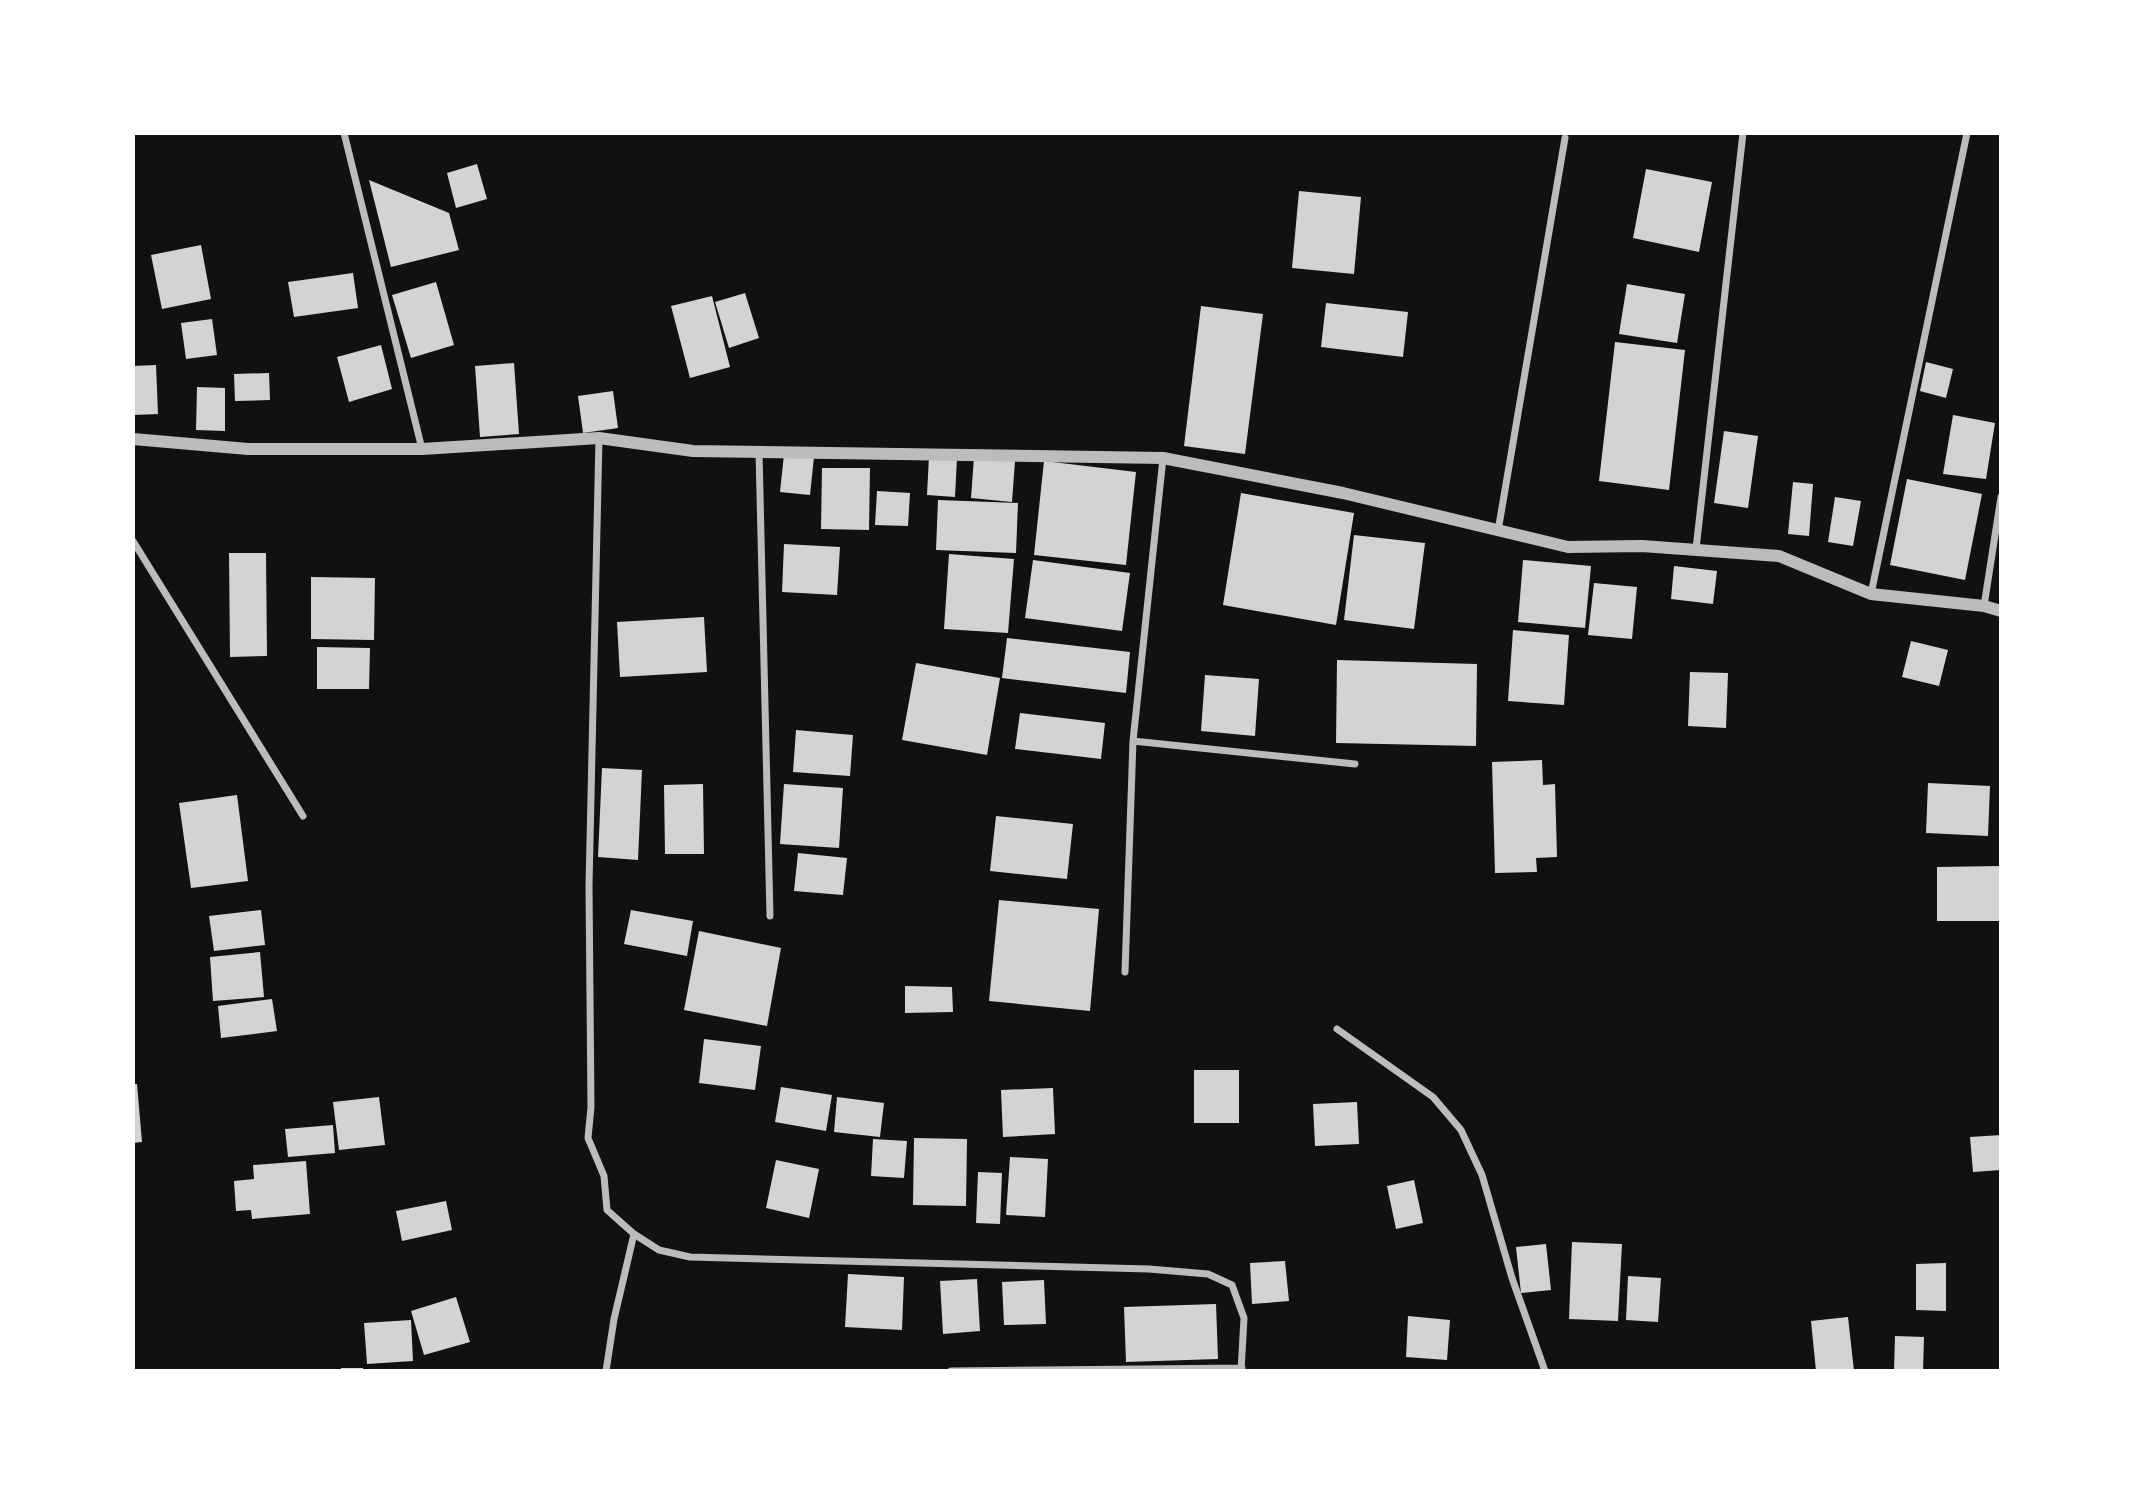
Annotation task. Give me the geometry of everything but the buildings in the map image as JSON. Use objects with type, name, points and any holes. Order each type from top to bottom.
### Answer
[{"type":"street","points":[[344,133],[422,449]]},
{"type":"street","points":[[1696,549],[1743,133]]},
{"type":"street","points":[[1871,594],[1967,133]]},
{"type":"street","points":[[1498,531],[1564,138]]},
{"type":"street","points":[[599,438],[589,886],[591,1107],[588,1139],[604,1176],[607,1210],[634,1234],[659,1250],[690,1257],[1149,1269],[1208,1274],[1232,1284],[1244,1318],[1242,1369],[951,1371]]},
{"type":"street","points":[[133,439],[248,449],[422,449],[599,438],[693,451],[1163,458],[1343,493],[1568,547],[1642,545],[1779,556],[1871,594],[1984,606],[2001,611]]},
{"type":"street","points":[[759,452],[769,916]]},
{"type":"street","points":[[1125,972],[1133,741],[1163,458]]},
{"type":"street","points":[[1984,606],[2001,497]]},
{"type":"street","points":[[133,541],[303,816]]},
{"type":"street","points":[[1133,741],[1355,764]]},
{"type":"street","points":[[1337,1029],[1433,1097],[1461,1130],[1482,1175],[1512,1278],[1545,1371]]},
{"type":"street","points":[[606,1371],[614,1319],[634,1234]]}]
